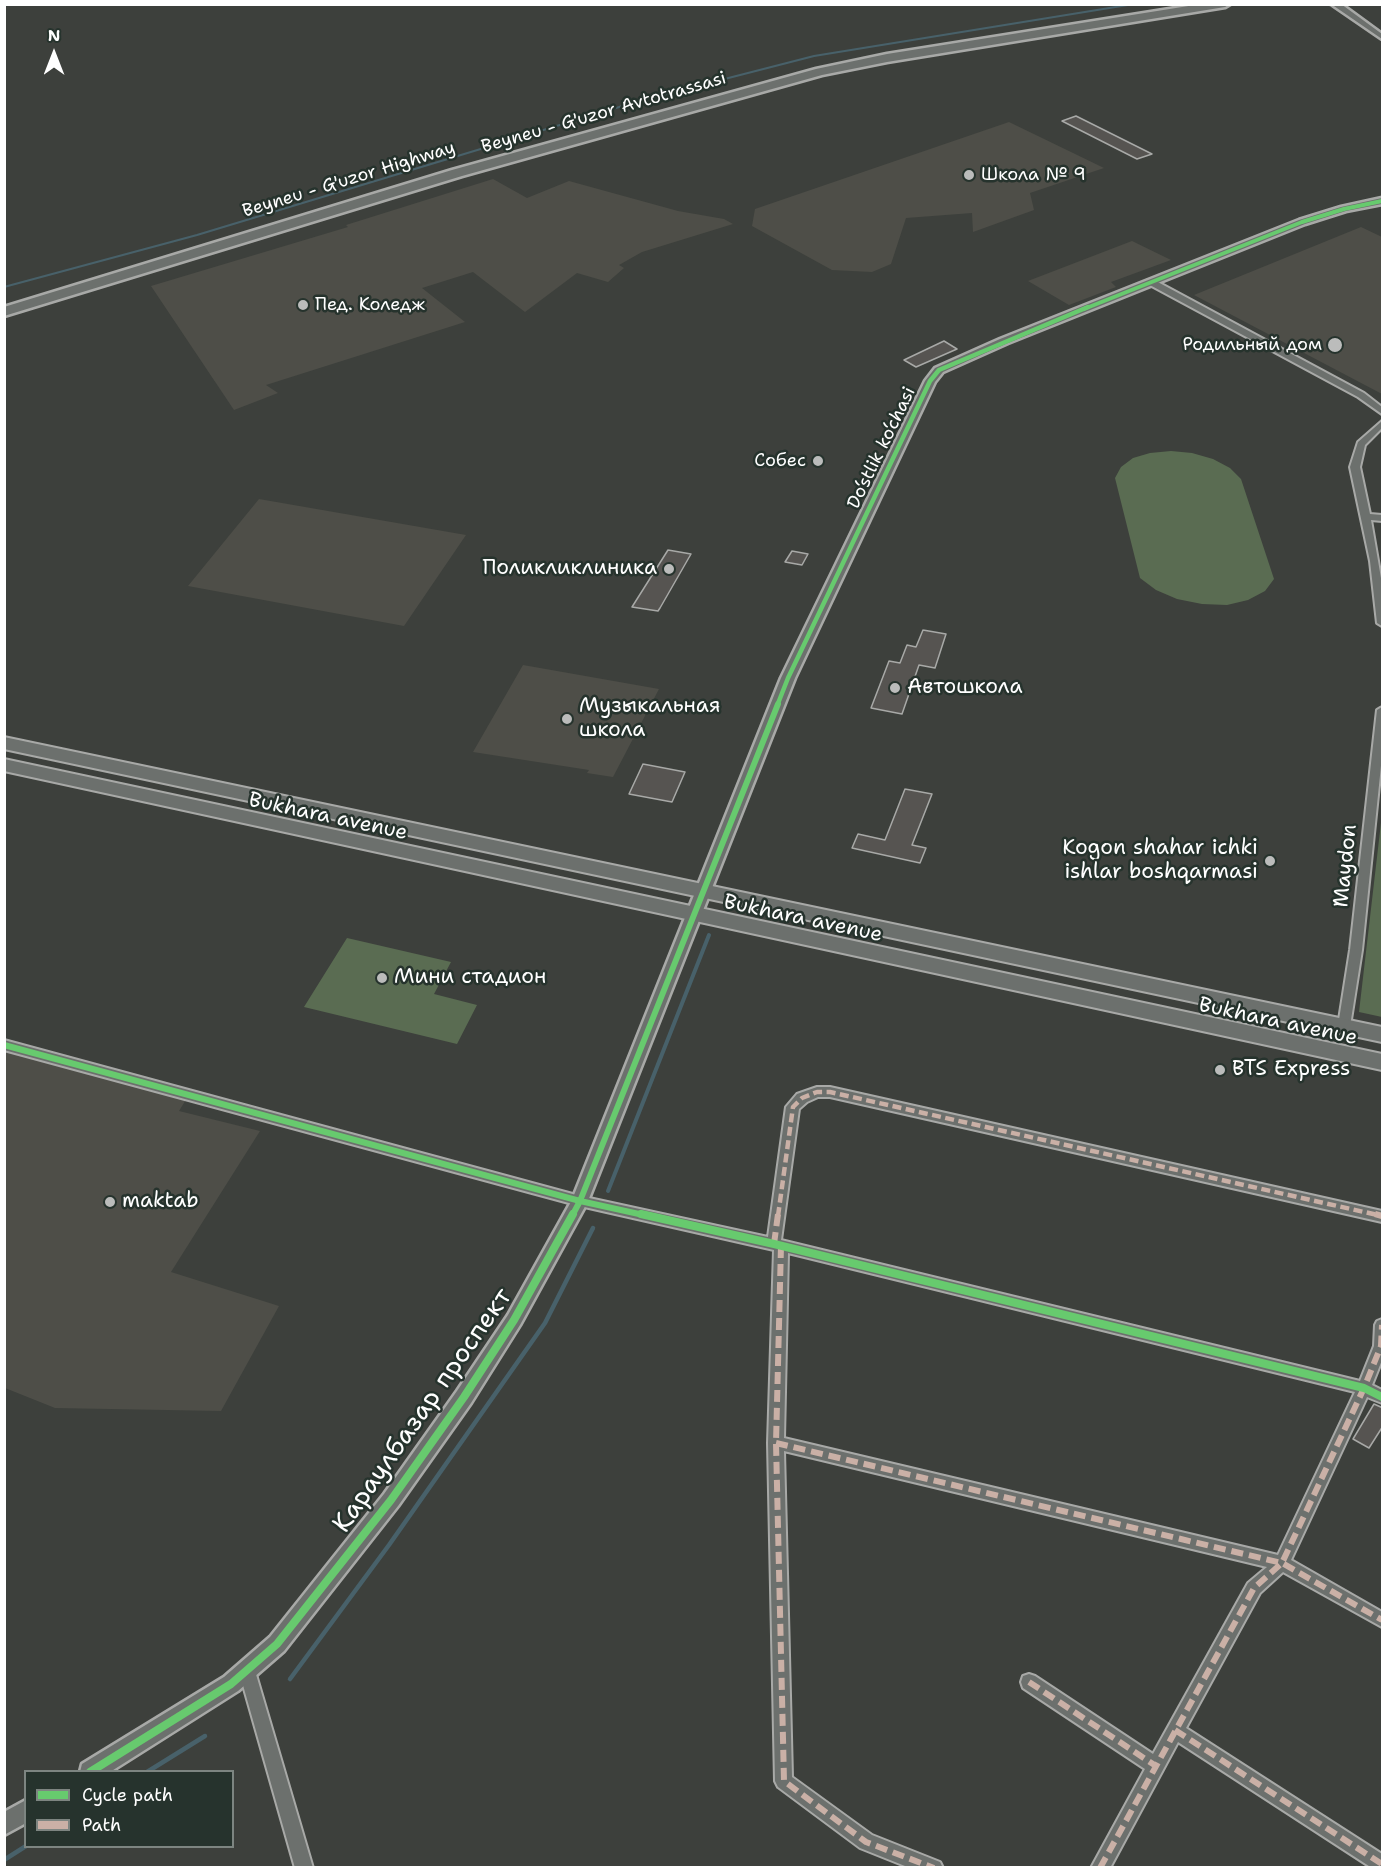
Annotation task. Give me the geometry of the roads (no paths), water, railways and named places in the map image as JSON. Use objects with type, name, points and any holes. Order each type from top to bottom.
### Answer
[{"type":"highway","name":"Beyneu - G'uzor Highway","points":[[4,303],[416,178],[826,65],[1200,4]]},
{"type":"highway","name":"Beyneu - G'uzor Avtotrassasi","points":[[4,312],[467,170],[820,72],[898,56],[1225,4]]},
{"type":"main road","name":"Bukhara avenue","points":[[4,742],[1383,1035]]},
{"type":"main road","name":"Bukhara avenue","points":[[4,765],[1383,1062]]},
{"type":"main road","points":[[1342,1053],[1344,1026]]},
{"type":"street","points":[[1335,4],[1383,37]]},
{"type":"street","name":"Do‘stlik ko‘chasi","points":[[695,912],[788,678],[930,381],[939,370],[1302,222],[1344,208],[1383,201]]},
{"type":"street","points":[[1151,282],[1361,395],[1383,411]]},
{"type":"street","points":[[1383,424],[1360,444],[1355,467],[1375,561],[1383,623]]},
{"type":"street","points":[[1364,516],[1383,518]]},
{"type":"street","name":"Maydon","points":[[1344,1026],[1357,939],[1383,710]]},
{"type":"street","name":"Караулбазар проспект","points":[[93,1770],[231,1684],[277,1644],[391,1500],[424,1453],[514,1320],[579,1201],[695,912]]},
{"type":"street","points":[[4,1045],[579,1201],[778,1245],[1364,1388],[1383,1397]]},
{"type":"street","points":[[934,1868],[866,1842],[784,1781],[776,1443],[778,1245],[793,1107],[802,1098],[817,1092],[841,1095],[1383,1216]]},
{"type":"street","points":[[1100,1868],[1254,1588],[1282,1563],[1364,1388],[1381,1346],[1383,1326]]},
{"type":"street","points":[[776,1443],[1282,1563],[1383,1620]]},
{"type":"street","points":[[246,1671],[304,1868]]},
{"type":"street","points":[[1029,1682],[1156,1766]]},
{"type":"street","points":[[1176,1730],[1383,1864]]},
{"type":"street","points":[[4,1824],[24,1812]]},
{"type":"waterway","points":[[4,287],[197,235],[639,101],[814,56],[1134,4]]},
{"type":"waterway","points":[[608,1191],[709,935]]},
{"type":"waterway","points":[[290,1679],[389,1545],[545,1323],[593,1228]]},
{"type":"waterway","points":[[150,1770],[205,1736]]},
{"type":"waterway","points":[[4,1860],[24,1847]]},
{"type":"place","name":"Школа № 9","points":[[969,175]]},
{"type":"place","name":"Пед. Коледж","points":[[303,305]]},
{"type":"place","name":"Родильный дом","points":[[1335,345]]},
{"type":"place","name":"Собеc","points":[[818,461]]},
{"type":"place","name":"Поликликлиника","points":[[669,569]]},
{"type":"place","name":"Автошкола","points":[[895,688]]},
{"type":"place","name":"Музыкальная школа","points":[[567,719]]},
{"type":"place","name":"Kogon shahar ichki ishlar boshqarmasi","points":[[1270,861]]},
{"type":"place","name":"Мини стадион","points":[[382,978]]},
{"type":"place","name":"BTS Express","points":[[1220,1070]]},
{"type":"place","name":"maktab","points":[[110,1202]]}]
